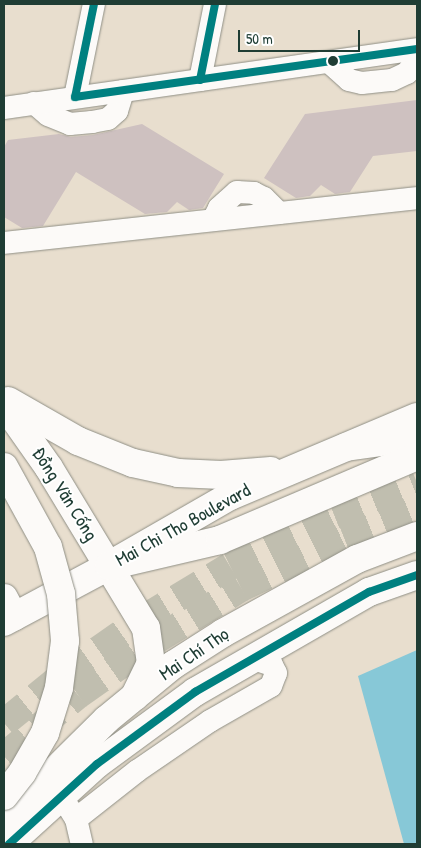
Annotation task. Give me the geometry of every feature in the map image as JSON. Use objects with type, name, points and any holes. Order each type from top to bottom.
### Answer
[{"type":"main road","points":[[4,398],[52,427],[133,463],[178,473],[221,475],[295,469]]},
{"type":"main road","name":"Đồng Văn Cống","points":[[4,404],[49,468],[140,617],[150,639],[148,675],[135,696]]},
{"type":"main road","name":"Mai Chi Tho Boulevard","points":[[109,566],[230,496],[417,417]]},
{"type":"main road","points":[[346,447],[417,437]]},
{"type":"main road","name":"Mai Chi Tho Boulevard","points":[[109,566],[220,540],[417,456]]},
{"type":"main road","points":[[4,466],[48,547],[62,594],[65,641],[60,688],[45,733],[22,774],[4,796]]},
{"type":"main road","name":"Mai Chí Thọ","points":[[4,821],[77,747],[173,665],[223,633],[358,559],[417,536]]},
{"type":"main road","points":[[7,612],[109,566]]},
{"type":"main road","name":"Mai Chí Thọ","points":[[9,844],[97,764],[194,692],[250,658],[368,592],[417,575]]},
{"type":"street","points":[[75,98],[94,4]]},
{"type":"street","points":[[200,80],[214,4]]},
{"type":"street","points":[[4,108],[417,49]]},
{"type":"street","points":[[329,62],[349,80],[362,83],[392,80],[407,73],[417,59]]},
{"type":"street","points":[[34,103],[48,115],[70,124],[92,122],[108,119],[117,111],[123,91]]},
{"type":"street","points":[[4,243],[213,220],[219,208],[237,192],[254,193],[264,198],[279,213],[417,198]]},
{"type":"street","points":[[76,819],[137,771],[210,721],[271,686],[276,673],[272,665],[250,658]]},
{"type":"street","points":[[61,796],[76,819],[82,844]]},
{"type":"water","points":[[417,650],[417,844],[404,844],[358,676]]},
{"type":"building","points":[[417,100],[417,151],[373,156],[350,192],[335,194],[321,185],[310,196],[296,198],[264,178],[305,114]]},
{"type":"building","points":[[142,124],[224,174],[203,208],[189,210],[177,202],[167,212],[145,214],[76,172],[43,226],[22,228],[4,217],[4,147],[8,140],[59,134],[71,137],[93,135]]},
{"type":"tunnel","points":[[4,723],[64,674],[141,620],[230,566],[334,515],[417,482]]},
{"type":"tunnel","points":[[4,756],[78,695],[156,640],[241,588],[344,538],[417,509]]},
{"type":"transit line","points":[[94,4],[75,97],[417,49]]},
{"type":"transit line","points":[[200,80],[215,4]]},
{"type":"transit line","points":[[9,844],[97,764],[195,692],[369,592],[417,575]]}]
